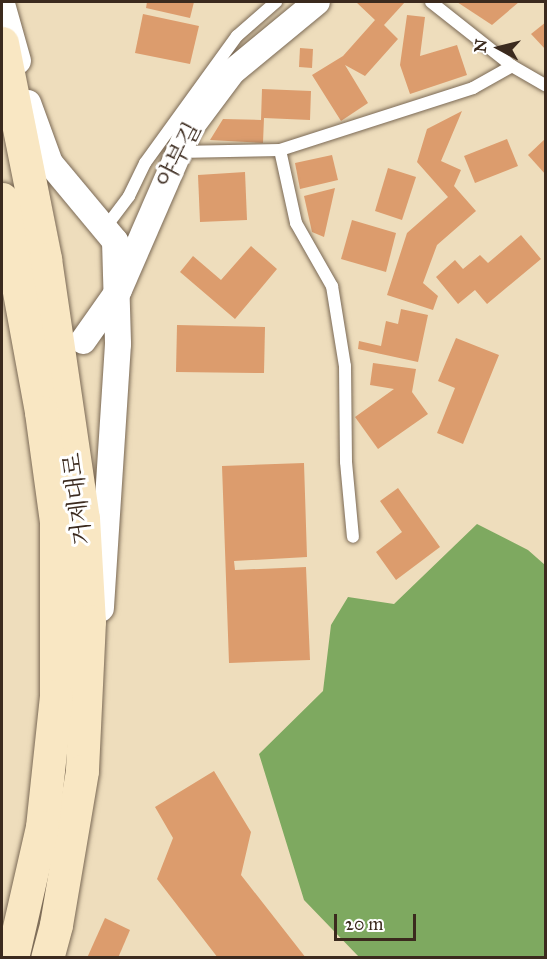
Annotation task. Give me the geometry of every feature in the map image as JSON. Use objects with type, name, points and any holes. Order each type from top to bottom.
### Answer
[{"type":"main road","name":"거제대로","points":[[2,44],[45,259],[83,518],[89,621],[82,771],[68,858],[47,957]]},
{"type":"main road","name":"거제대로","points":[[2,199],[39,401],[56,522],[56,696],[42,827],[12,957]]},
{"type":"street","name":"야부길","points":[[83,341],[119,290],[188,131],[232,72],[317,2]]},
{"type":"street","points":[[2,4],[34,127],[50,163],[115,241],[119,290],[100,624],[98,762],[93,803],[68,858]]},
{"type":"lane","points":[[105,228],[129,196],[145,164],[237,36],[276,2]]},
{"type":"lane","points":[[431,2],[512,66],[546,86]]},
{"type":"lane","points":[[178,152],[280,150],[473,88],[512,66]]},
{"type":"lane","points":[[280,150],[296,223],[332,286],[345,366],[346,462],[353,537]]},
{"type":"green space","points":[[477,524],[528,550],[545,565],[545,957],[359,957],[304,900],[259,754],[323,691],[331,625],[348,597],[394,604]]},
{"type":"building","points":[[147,2],[194,2],[190,18],[146,8]]},
{"type":"building","points":[[356,2],[405,2],[384,25],[398,39],[365,76],[345,65],[368,103],[341,121],[312,75],[343,56],[375,20]]},
{"type":"building","points":[[457,2],[519,2],[492,25]]},
{"type":"building","points":[[143,14],[199,26],[190,64],[135,53]]},
{"type":"building","points":[[407,15],[425,17],[420,56],[457,45],[467,75],[410,94],[400,65]]},
{"type":"building","points":[[546,22],[546,50],[531,34]]},
{"type":"building","points":[[300,48],[313,49],[312,68],[299,67]]},
{"type":"building","points":[[262,89],[311,91],[310,120],[264,118],[263,143],[210,140],[223,119],[261,120]]},
{"type":"building","points":[[462,111],[441,161],[461,170],[454,186],[476,211],[437,245],[423,283],[438,296],[433,310],[387,295],[407,233],[448,197],[417,162],[427,129]]},
{"type":"building","points":[[546,138],[546,175],[528,155]]},
{"type":"building","points":[[507,139],[518,166],[475,183],[464,156]]},
{"type":"building","points":[[332,155],[338,180],[300,189],[295,163]]},
{"type":"building","points":[[388,168],[416,177],[402,220],[375,211]]},
{"type":"building","points":[[245,172],[247,220],[200,222],[198,175]]},
{"type":"building","points":[[335,188],[324,237],[312,232],[304,196]]},
{"type":"building","points":[[352,220],[396,233],[386,272],[341,259]]},
{"type":"building","points":[[521,235],[541,259],[487,304],[475,290],[458,304],[436,277],[455,260],[463,269],[480,255],[488,263]]},
{"type":"building","points":[[251,246],[277,269],[235,319],[180,272],[193,256],[221,280]]},
{"type":"building","points":[[401,309],[428,315],[418,362],[358,349],[359,341],[381,346],[386,321],[398,324]]},
{"type":"building","points":[[177,325],[265,327],[264,373],[176,372]]},
{"type":"building","points":[[456,338],[499,355],[463,444],[437,433],[455,388],[438,381]]},
{"type":"building","points":[[373,363],[416,369],[412,392],[428,414],[378,449],[355,417],[394,389],[370,385]]},
{"type":"building","points":[[304,463],[307,557],[234,561],[235,570],[306,567],[310,660],[229,663],[222,466]]},
{"type":"building","points":[[398,488],[440,547],[396,580],[376,552],[402,532],[380,501]]},
{"type":"building","points":[[214,771],[251,832],[241,875],[306,958],[218,958],[157,879],[173,838],[155,807]]},
{"type":"building","points":[[105,918],[130,930],[118,958],[87,958]]}]
